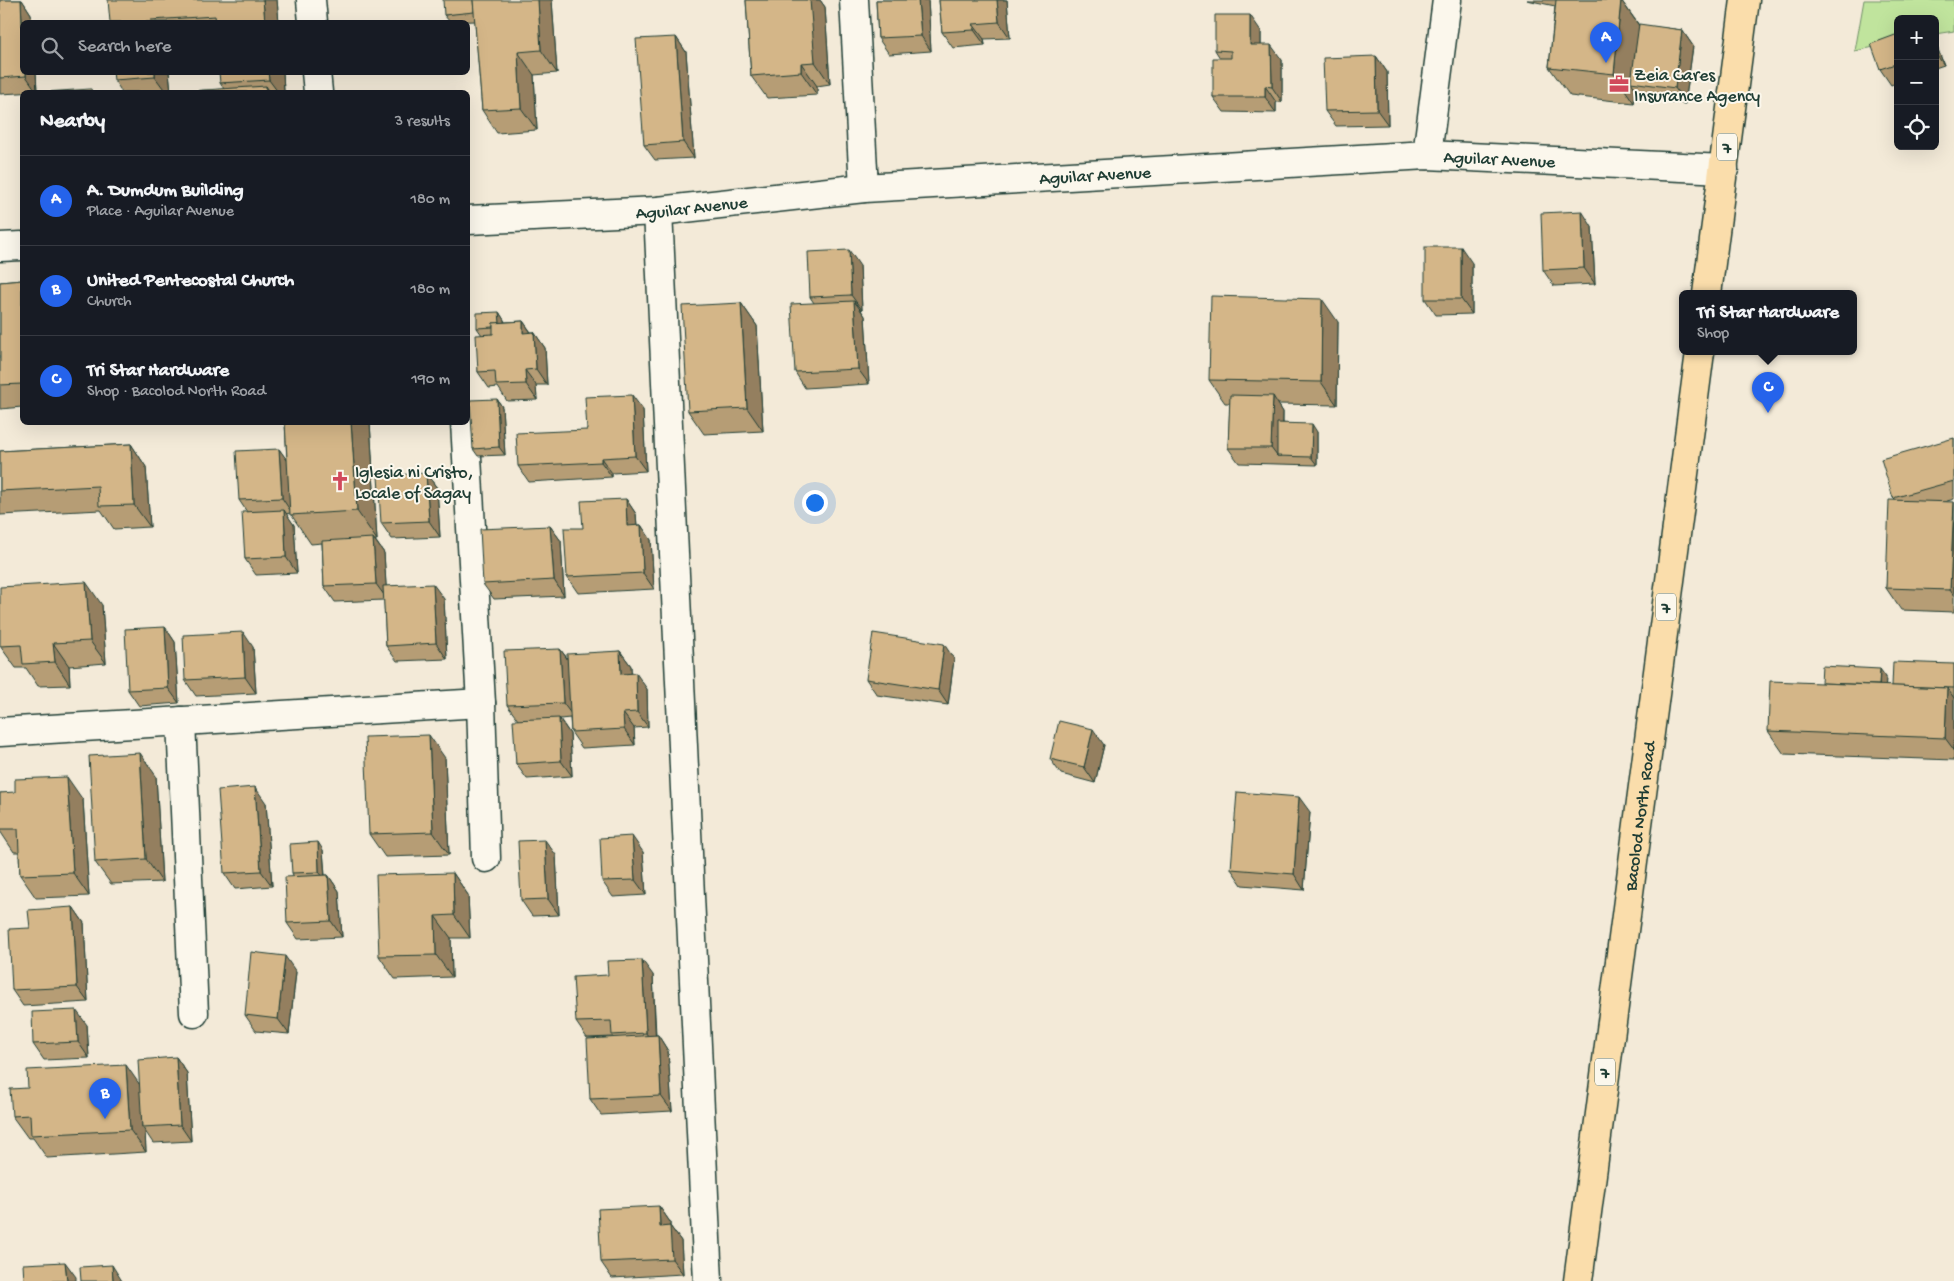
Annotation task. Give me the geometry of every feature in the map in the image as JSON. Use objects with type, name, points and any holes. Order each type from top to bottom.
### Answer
[{"type":"highway","name":"7","points":[[1709,290],[1746,0]]},
{"type":"highway","name":"Bacolod North Road","points":[[1578,1281],[1700,355]]},
{"type":"street","points":[[311,0],[313,20]]},
{"type":"street","points":[[854,0],[864,188]]},
{"type":"street","points":[[1427,155],[1447,0]]},
{"type":"street","points":[[316,75],[318,90]]},
{"type":"street","name":"Aguilar Avenue","points":[[470,220],[658,211],[864,188],[1427,155],[1724,169]]},
{"type":"street","points":[[658,211],[708,1281]]},
{"type":"street","points":[[0,247],[20,246]]},
{"type":"street","points":[[465,425],[481,703],[486,858]]},
{"type":"street","points":[[0,732],[481,703]]},
{"type":"street","points":[[181,721],[194,1013]]},
{"type":"green space","points":[[1864,0],[1954,0],[1954,31],[1939,33],[1939,15],[1894,15],[1894,43],[1855,51]]},
{"type":"building","points":[[0,0],[21,0],[20,75],[26,76],[0,78]]},
{"type":"building","points":[[108,0],[263,0],[265,20],[216,20],[215,16],[151,20],[110,20]]},
{"type":"building","points":[[443,0],[473,0],[474,12],[444,15]]},
{"type":"building","points":[[473,0],[538,0],[541,50],[518,52],[521,108],[482,110]]},
{"type":"building","points":[[746,0],[810,0],[815,62],[801,63],[801,72],[751,76]]},
{"type":"building","points":[[876,0],[918,0],[921,36],[878,38]]},
{"type":"building","points":[[939,0],[997,0],[999,22],[973,24],[974,30],[942,32]]},
{"type":"building","points":[[1556,0],[1621,0],[1614,74],[1549,67]]},
{"type":"building","points":[[1215,15],[1250,15],[1250,45],[1271,45],[1272,87],[1265,86],[1265,97],[1213,97],[1213,58],[1231,58],[1231,51],[1215,50]]},
{"type":"building","points":[[1639,24],[1682,30],[1675,88],[1631,82]]},
{"type":"building","points":[[1894,35],[1894,64],[1880,69],[1871,44]]},
{"type":"building","points":[[676,37],[683,142],[644,145],[636,39]]},
{"type":"building","points":[[1376,56],[1377,110],[1325,111],[1323,58]]},
{"type":"building","points":[[113,75],[155,75],[155,77],[114,80]]},
{"type":"building","points":[[219,75],[268,75],[269,80],[220,83]]},
{"type":"building","points":[[266,86],[266,90],[205,90]]},
{"type":"building","points":[[1582,211],[1584,268],[1543,270],[1541,213]]},
{"type":"building","points":[[1425,247],[1461,247],[1461,299],[1425,299]]},
{"type":"building","points":[[849,250],[851,295],[810,297],[808,252]]},
{"type":"building","points":[[20,280],[20,384],[0,385],[0,282]]},
{"type":"building","points":[[1211,296],[1322,299],[1321,382],[1209,380]]},
{"type":"building","points":[[854,301],[858,369],[795,372],[791,304]]},
{"type":"building","points":[[741,303],[747,408],[688,411],[682,306]]},
{"type":"building","points":[[499,312],[500,323],[493,323],[493,327],[477,328],[477,313]]},
{"type":"building","points":[[523,321],[523,333],[534,332],[536,369],[525,370],[526,384],[496,385],[495,371],[478,372],[476,335],[493,334],[493,323]]},
{"type":"building","points":[[632,395],[635,456],[601,458],[601,462],[518,466],[516,433],[587,430],[585,397]]},
{"type":"building","points":[[1230,395],[1273,396],[1271,448],[1228,448]]},
{"type":"building","points":[[497,399],[499,447],[473,449],[470,400]]},
{"type":"building","points":[[1277,423],[1312,424],[1311,457],[1277,456]]},
{"type":"building","points":[[285,425],[351,425],[357,511],[290,515]]},
{"type":"building","points":[[1954,438],[1954,481],[1893,498],[1881,459]]},
{"type":"building","points":[[131,444],[134,505],[99,506],[98,486],[0,491],[0,451]]},
{"type":"building","points":[[279,449],[282,498],[239,500],[236,451]]},
{"type":"building","points":[[426,473],[429,521],[381,523],[378,476]]},
{"type":"building","points":[[626,499],[627,526],[641,525],[643,573],[567,577],[564,528],[583,528],[581,501]]},
{"type":"building","points":[[1889,500],[1954,502],[1950,590],[1886,588]]},
{"type":"building","points":[[284,510],[286,557],[245,559],[242,512]]},
{"type":"building","points":[[550,526],[554,580],[483,584],[480,529]]},
{"type":"building","points":[[373,538],[376,584],[324,586],[322,541]]},
{"type":"building","points":[[86,582],[90,641],[53,643],[55,662],[23,664],[21,645],[0,646],[0,587]]},
{"type":"building","points":[[433,584],[436,643],[386,646],[383,586]]},
{"type":"building","points":[[165,627],[168,688],[128,690],[125,629]]},
{"type":"building","points":[[243,632],[245,677],[185,680],[183,635]]},
{"type":"building","points":[[873,633],[944,644],[938,690],[866,679]]},
{"type":"building","points":[[560,649],[563,703],[507,705],[504,651]]},
{"type":"building","points":[[620,651],[621,674],[636,673],[637,712],[623,713],[624,729],[571,732],[567,654]]},
{"type":"building","points":[[1893,662],[1954,664],[1954,688],[1892,686]]},
{"type":"building","points":[[1822,666],[1880,669],[1879,685],[1821,683]]},
{"type":"building","points":[[1770,681],[1947,688],[1945,738],[1768,731]]},
{"type":"building","points":[[559,718],[561,761],[516,764],[513,720]]},
{"type":"building","points":[[1059,721],[1093,729],[1084,767],[1050,759]]},
{"type":"building","points":[[429,735],[433,832],[369,834],[365,737]]},
{"type":"building","points":[[140,753],[146,859],[95,862],[89,756]]},
{"type":"building","points":[[67,777],[73,873],[20,875],[18,829],[0,829],[0,793],[15,792],[15,779]]},
{"type":"building","points":[[255,787],[261,871],[224,873],[218,790]]},
{"type":"building","points":[[1237,792],[1299,797],[1294,874],[1231,869]]},
{"type":"building","points":[[632,836],[635,880],[602,881],[600,838]]},
{"type":"building","points":[[545,840],[548,899],[521,900],[518,841]]},
{"type":"building","points":[[318,842],[319,872],[292,873],[290,844]]},
{"type":"building","points":[[453,873],[454,915],[435,916],[436,955],[379,956],[376,875]]},
{"type":"building","points":[[328,875],[331,921],[287,923],[285,877]]},
{"type":"building","points":[[73,907],[77,987],[12,990],[9,929],[30,928],[28,910]]},
{"type":"building","points":[[251,952],[285,956],[278,1019],[245,1015]]},
{"type":"building","points":[[642,960],[646,1033],[612,1035],[611,1021],[576,1022],[573,977],[608,975],[607,961]]},
{"type":"building","points":[[76,1010],[78,1042],[33,1044],[32,1012]]},
{"type":"building","points":[[658,1035],[661,1096],[590,1099],[587,1039]]},
{"type":"building","points":[[176,1057],[180,1125],[142,1127],[138,1060]]},
{"type":"building","points":[[126,1065],[130,1130],[31,1135],[30,1115],[12,1116],[10,1089],[28,1088],[27,1070]]},
{"type":"building","points":[[659,1206],[660,1227],[670,1226],[672,1259],[601,1262],[598,1209]]},
{"type":"building","points":[[65,1262],[67,1281],[24,1281],[23,1264]]},
{"type":"building","points":[[112,1265],[113,1281],[81,1281],[80,1267]]},
{"type":"place","name":"A. Dumdum Building","points":[[1606,63]]},
{"type":"place","name":"Zeia Cares Insurance Agency","points":[[1619,84]]},
{"type":"place","name":"Tri Star Hardware","points":[[1768,413]]},
{"type":"place","name":"Iglesia ni Cristo, Locale of Sagay","points":[[340,481]]},
{"type":"place","name":"United Pentecostal Church","points":[[105,1119]]}]
